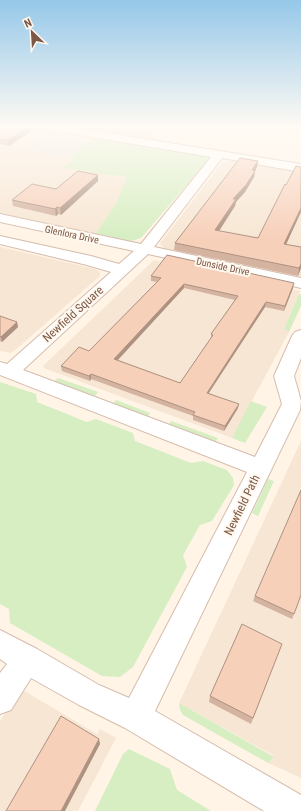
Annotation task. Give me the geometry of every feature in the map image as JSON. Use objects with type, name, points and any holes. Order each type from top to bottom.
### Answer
[{"type":"street","name":"Newfield Square","points":[[5,370],[144,250],[211,164]]},
{"type":"street","points":[[277,164],[301,168]]},
{"type":"street","name":"Glenlora Drive","points":[[0,218],[144,250]]},
{"type":"street","name":"Glenlora Drive","points":[[0,240],[91,261],[120,270]]},
{"type":"street","name":"Dunside Drive","points":[[144,250],[301,283]]},
{"type":"street","points":[[260,468],[296,397],[284,376],[301,336]]},
{"type":"street","name":"Newfield Path","points":[[5,370],[260,468],[136,717]]},
{"type":"street","points":[[0,644],[89,696],[136,717],[296,811]]},
{"type":"street","points":[[0,699],[27,659]]},
{"type":"shaded area","points":[[0,164],[69,164],[64,168],[127,177],[117,202],[96,233],[164,248],[160,243],[221,164],[255,164],[301,172],[301,279],[0,213]]},
{"type":"shaded area","points":[[0,247],[95,269],[100,272],[100,276],[10,353],[0,351]]},
{"type":"shaded area","points":[[154,260],[300,291],[284,329],[289,332],[232,438],[44,368],[43,366]]},
{"type":"shaded area","points":[[301,441],[301,779],[268,763],[274,756],[179,703]]},
{"type":"shaded area","points":[[21,689],[97,734],[100,729],[116,738],[78,811],[0,811],[0,721]]},
{"type":"green space","points":[[68,164],[205,164],[141,238],[131,241],[96,233],[117,202],[127,177],[63,168]]},
{"type":"green space","points":[[299,294],[301,294],[301,306],[289,332],[284,329]]},
{"type":"green space","points":[[58,378],[98,392],[94,397],[53,382]]},
{"type":"green space","points":[[0,382],[36,394],[37,402],[87,422],[96,419],[133,433],[135,441],[191,463],[203,461],[227,470],[233,478],[234,485],[212,521],[200,525],[183,555],[187,567],[133,667],[120,677],[102,676],[10,623],[9,609],[0,604]]},
{"type":"green space","points":[[116,400],[150,413],[147,418],[112,405]]},
{"type":"green space","points":[[251,401],[267,407],[245,443],[232,438]]},
{"type":"green space","points":[[171,421],[218,438],[215,443],[168,426]]},
{"type":"green space","points":[[268,479],[274,481],[258,516],[252,513]]},
{"type":"green space","points":[[179,703],[274,757],[268,763],[183,715],[180,710]]},
{"type":"green space","points":[[129,749],[170,769],[177,790],[211,811],[95,811],[123,754]]},
{"type":"building","points":[[236,164],[256,164],[252,170],[255,171],[246,185],[233,199],[236,199],[215,230],[258,238],[285,184],[286,185],[296,166],[301,167],[301,208],[284,244],[301,247],[301,264],[299,268],[175,243]]},
{"type":"building","points":[[78,171],[98,175],[60,208],[57,207],[55,209],[12,200],[32,184],[56,189]]},
{"type":"building","points":[[167,255],[294,283],[285,306],[266,302],[207,393],[239,404],[225,426],[193,415],[195,412],[91,374],[89,376],[61,366],[79,347],[89,351],[161,278],[151,276]],"holes":[[[184,284],[238,296],[211,334],[213,335],[180,383],[114,359]]]},
{"type":"building","points":[[0,316],[17,322],[1,337],[0,336]]},
{"type":"building","points":[[301,490],[301,595],[294,614],[255,596]]},
{"type":"building","points":[[242,624],[282,644],[253,718],[210,696]]},
{"type":"building","points":[[61,716],[99,739],[61,811],[6,811]]}]
